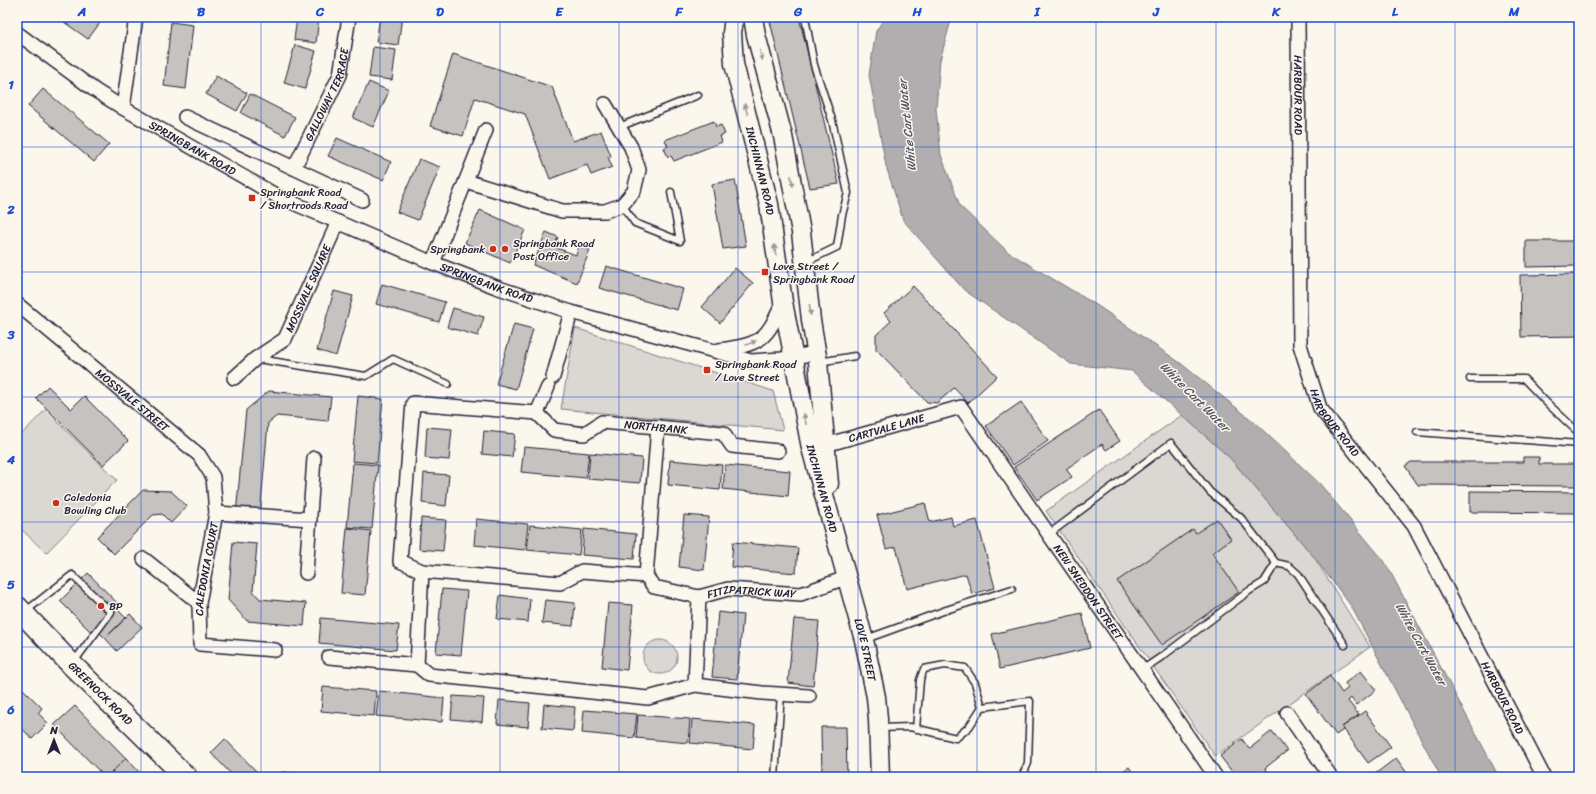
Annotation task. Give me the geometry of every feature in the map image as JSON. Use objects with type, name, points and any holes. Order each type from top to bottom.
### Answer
[{"type":"main road","name":"GREENOCK ROAD","points":[[20,610],[72,665],[186,777]]},
{"type":"street","points":[[122,108],[136,17]]},
{"type":"street","name":"GALLOWAY TERRACE","points":[[294,168],[340,75],[349,17]]},
{"type":"street","name":"INCHINNAN ROAD","points":[[734,17],[732,33],[734,64],[769,204],[783,302],[794,357],[818,447],[833,525]]},
{"type":"street","name":"INCHINNAN ROAD","points":[[753,17],[756,35],[783,136],[805,263],[811,320],[817,357],[818,447]]},
{"type":"street","name":"HARBOUR ROAD","points":[[1298,17],[1300,345],[1320,408],[1414,526],[1544,777]]},
{"type":"street","name":"SPRINGBANK ROAD","points":[[17,33],[96,91],[122,108],[277,196],[433,264],[571,312],[751,361],[765,361],[794,357],[817,357]]},
{"type":"street","points":[[466,181],[562,211],[605,211],[622,205],[634,191],[639,170],[631,148],[605,104]]},
{"type":"street","points":[[185,117],[362,200]]},
{"type":"street","points":[[433,264],[486,130]]},
{"type":"street","name":"MOSSVALE SQUARE","points":[[234,378],[255,359],[285,339],[338,222]]},
{"type":"street","points":[[713,351],[744,346],[756,342],[768,332],[774,323],[783,302]]},
{"type":"street","name":"MOSSVALE STREET","points":[[17,304],[199,455],[213,477],[216,514]]},
{"type":"street","points":[[571,312],[551,382],[537,414],[413,403],[400,561],[422,571],[560,583],[582,571],[646,576],[658,427]]},
{"type":"street","name":"CARTVALE LANE","points":[[818,447],[961,407]]},
{"type":"street","name":"NEW SNEDDON STREET","points":[[961,407],[1216,777]]},
{"type":"street","name":"NORTHBANK","points":[[537,414],[554,430],[584,434],[602,422],[723,433],[732,446],[778,451]]},
{"type":"street","points":[[306,573],[314,458]]},
{"type":"street","name":"CALEDONIA COURT","points":[[275,650],[200,644],[199,603],[216,514],[310,519]]},
{"type":"street","name":"LOVE STREET","points":[[833,525],[864,640],[876,697],[880,777]]},
{"type":"street","points":[[144,559],[199,603]]},
{"type":"street","points":[[417,665],[422,571]]},
{"type":"street","name":"FITZPATRICK WAY","points":[[646,576],[654,587],[699,597],[728,589],[801,594],[848,577]]},
{"type":"street","points":[[695,685],[699,597]]},
{"type":"street","points":[[329,657],[417,665],[429,675],[648,698],[695,685],[762,693],[809,696]]},
{"type":"street","points":[[1287,713],[1331,777]]},
{"type":"lane","points":[[805,17],[814,65],[832,120],[848,193],[842,215],[837,247],[805,263]]},
{"type":"lane","points":[[619,127],[698,95]]},
{"type":"lane","points":[[622,205],[635,223],[680,241],[671,192]]},
{"type":"lane","points":[[817,357],[854,356]]},
{"type":"lane","points":[[255,359],[366,376],[393,359],[448,384]]},
{"type":"lane","points":[[1470,379],[1524,379],[1579,433]]},
{"type":"lane","points":[[1417,432],[1579,444]]},
{"type":"lane","points":[[1049,534],[1170,443],[1210,492],[1241,518],[1276,563],[1288,566],[1298,574],[1345,645]]},
{"type":"lane","points":[[1142,670],[1249,591],[1264,582],[1276,563]]},
{"type":"lane","points":[[20,610],[72,575],[111,612],[72,665]]},
{"type":"lane","points":[[864,640],[946,610],[1012,590]]},
{"type":"lane","points":[[878,728],[910,727],[916,729],[956,738],[969,727],[982,707],[975,683],[964,668],[945,665],[924,669],[920,680],[916,729]]},
{"type":"lane","points":[[775,777],[781,694]]},
{"type":"lane","points":[[982,707],[1030,701],[1028,763],[1022,777]]},
{"type":"shaded area","points":[[575,328],[773,391],[783,430],[561,409]]},
{"type":"shaded area","name":"Caledonia Bowling Club","points":[[45,410],[117,480],[46,553],[17,525],[17,439]]},
{"type":"shaded area","points":[[1182,415],[1230,458],[1314,557],[1370,647],[1215,756],[1046,511]]},
{"type":"shaded area","points":[[660,640],[672,645],[677,657],[672,669],[660,674],[648,669],[643,657],[648,645]]},
{"type":"water","name":"White Cart Water","points":[[885,17],[952,17],[940,60],[936,109],[941,155],[960,206],[1008,252],[1098,306],[1179,362],[1253,421],[1320,484],[1385,562],[1499,777],[1441,777],[1351,606],[1314,557],[1230,458],[1132,371],[1071,364],[964,290],[903,220],[886,166],[869,75],[876,31]]},
{"type":"building","points":[[68,17],[98,17],[102,20],[88,39],[64,22]]},
{"type":"building","points":[[173,17],[194,17],[194,20]]},
{"type":"building","points":[[297,17],[319,17],[316,43],[294,40]]},
{"type":"building","points":[[380,17],[402,17],[398,45],[376,42]]},
{"type":"building","points":[[769,17],[799,17],[839,184],[810,188]]},
{"type":"building","points":[[171,22],[193,25],[186,89],[164,86]]},
{"type":"building","points":[[295,45],[316,51],[305,89],[284,83]]},
{"type":"building","points":[[373,47],[396,50],[392,80],[369,77]]},
{"type":"building","points":[[453,54],[552,87],[573,141],[601,131],[611,156],[608,157],[612,167],[591,175],[587,165],[550,179],[525,114],[475,98],[463,136],[430,126]]},
{"type":"building","points":[[216,76],[247,93],[237,111],[206,94]]},
{"type":"building","points":[[369,82],[389,91],[373,127],[353,118]]},
{"type":"building","points":[[43,89],[109,144],[94,162],[28,106]]},
{"type":"building","points":[[250,94],[295,117],[285,136],[241,113]]},
{"type":"building","points":[[714,121],[716,127],[721,125],[725,134],[720,136],[722,142],[674,161],[671,156],[668,157],[664,148],[668,146],[665,140]]},
{"type":"building","points":[[337,138],[391,162],[383,180],[328,156]]},
{"type":"building","points":[[419,159],[440,167],[418,220],[397,212]]},
{"type":"building","points":[[735,180],[746,246],[723,249],[712,184]]},
{"type":"building","points":[[480,210],[525,230],[510,263],[465,243]]},
{"type":"building","points":[[546,232],[558,237],[554,247],[576,255],[579,246],[590,250],[577,283],[533,265]]},
{"type":"building","points":[[1526,241],[1579,241],[1579,266],[1526,267]]},
{"type":"building","points":[[606,266],[683,289],[677,310],[599,288]]},
{"type":"building","points":[[735,268],[753,283],[720,323],[702,307]]},
{"type":"building","points":[[1579,274],[1579,336],[1521,337],[1520,275]]},
{"type":"building","points":[[382,284],[445,302],[439,322],[376,304]]},
{"type":"building","points":[[913,286],[997,376],[968,403],[954,388],[937,403],[927,402],[876,349],[876,335],[891,321],[884,313]]},
{"type":"building","points":[[334,291],[353,296],[336,356],[317,350]]},
{"type":"building","points":[[453,308],[484,317],[478,336],[447,327]]},
{"type":"building","points":[[514,324],[533,329],[516,389],[496,384]]},
{"type":"building","points":[[48,386],[71,409],[84,396],[128,441],[103,465],[36,398]]},
{"type":"building","points":[[269,391],[331,397],[328,421],[277,416],[268,423],[260,516],[236,514],[246,410]]},
{"type":"building","points":[[358,396],[383,399],[377,463],[352,461]]},
{"type":"building","points":[[1021,402],[1048,441],[1013,465],[986,426]]},
{"type":"building","points":[[1099,410],[1120,441],[1106,450],[1102,444],[1066,469],[1072,477],[1037,500],[1014,467]]},
{"type":"building","points":[[427,427],[452,429],[449,460],[425,458]]},
{"type":"building","points":[[484,431],[515,434],[512,457],[482,454]]},
{"type":"building","points":[[524,447],[589,453],[586,478],[521,472]]},
{"type":"building","points":[[590,453],[642,458],[640,483],[588,479]]},
{"type":"building","points":[[1523,457],[1539,457],[1539,464],[1575,464],[1575,458],[1579,458],[1579,486],[1418,485],[1405,466],[1411,462],[1523,462]]},
{"type":"building","points":[[670,460],[722,465],[720,490],[668,485]]},
{"type":"building","points":[[353,463],[378,465],[372,529],[347,527]]},
{"type":"building","points":[[725,465],[790,471],[788,496],[723,489]]},
{"type":"building","points":[[424,473],[449,475],[446,506],[422,503]]},
{"type":"building","points":[[143,490],[171,491],[187,506],[171,523],[162,514],[153,515],[114,554],[97,537]]},
{"type":"building","points":[[1470,491],[1579,492],[1579,513],[1470,512]]},
{"type":"building","points":[[925,503],[930,522],[951,517],[953,526],[977,520],[995,588],[972,594],[966,574],[907,589],[896,547],[886,549],[877,515]]},
{"type":"building","points":[[684,515],[709,517],[704,570],[679,567]]},
{"type":"building","points":[[421,518],[446,520],[443,551],[419,549]]},
{"type":"building","points":[[476,519],[528,524],[525,550],[474,545]]},
{"type":"building","points":[[1217,519],[1231,539],[1212,553],[1239,592],[1162,645],[1117,581],[1193,529],[1196,533]]},
{"type":"building","points":[[530,525],[582,530],[579,555],[527,550]]},
{"type":"building","points":[[347,528],[371,531],[365,595],[341,593]]},
{"type":"building","points":[[584,529],[636,534],[634,559],[582,555]]},
{"type":"building","points":[[233,542],[257,544],[253,591],[260,599],[306,603],[304,626],[247,621],[228,600]]},
{"type":"building","points":[[733,542],[798,548],[796,573],[731,567]]},
{"type":"building","points":[[88,573],[120,606],[117,609],[126,618],[105,638],[95,628],[91,632],[60,601]]},
{"type":"building","points":[[442,589],[467,591],[461,655],[436,653]]},
{"type":"building","points":[[500,595],[530,599],[528,622],[497,619]]},
{"type":"building","points":[[545,600],[575,603],[573,626],[542,623]]},
{"type":"building","points":[[608,603],[633,605],[627,670],[602,667]]},
{"type":"building","points":[[718,612],[743,615],[737,679],[712,677]]},
{"type":"building","points":[[1082,613],[1090,648],[1000,669],[992,634]]},
{"type":"building","points":[[130,614],[142,627],[117,651],[105,638]]},
{"type":"building","points":[[321,618],[399,625],[396,650],[319,643]]},
{"type":"building","points":[[794,619],[819,621],[813,686],[788,683]]},
{"type":"building","points":[[1361,671],[1376,690],[1356,705],[1351,698],[1348,701],[1359,715],[1342,727],[1343,730],[1336,735],[1306,694],[1330,676],[1342,693],[1348,688],[1345,683]]},
{"type":"building","points":[[18,684],[42,708],[38,713],[48,723],[32,739],[17,723]]},
{"type":"building","points":[[323,687],[376,691],[374,716],[321,711]]},
{"type":"building","points":[[379,691],[444,698],[442,722],[376,716]]},
{"type":"building","points":[[453,696],[484,698],[482,722],[451,719]]},
{"type":"building","points":[[499,700],[530,703],[528,727],[497,724]]},
{"type":"building","points":[[544,704],[575,707],[573,731],[542,728]]},
{"type":"building","points":[[75,706],[126,758],[107,777],[105,777],[54,725]]},
{"type":"building","points":[[584,710],[637,714],[634,738],[582,733]]},
{"type":"building","points":[[1365,711],[1391,747],[1368,763],[1342,727]]},
{"type":"building","points":[[638,715],[690,719],[688,743],[636,738]]},
{"type":"building","points":[[692,719],[755,725],[753,749],[690,743]]},
{"type":"building","points":[[821,727],[846,727],[847,777],[822,777]]},
{"type":"building","points":[[1272,731],[1287,751],[1265,768],[1272,777],[1236,777],[1220,756],[1242,739],[1249,749]]},
{"type":"building","points":[[225,739],[258,773],[254,777],[234,777],[211,753]]},
{"type":"building","points":[[126,758],[144,777],[107,777]]},
{"type":"building","points":[[1396,758],[1410,777],[1377,777],[1375,774]]},
{"type":"building","points":[[1129,767],[1136,777],[1114,777]]},
{"type":"building","points":[[282,772],[346,777],[282,777]]},
{"type":"place","name":"Springbank Road / Shortroods Road","points":[[252,198]]},
{"type":"place","name":"Springbank","points":[[493,249]]},
{"type":"place","name":"Springbank Road Post Office","points":[[505,249]]},
{"type":"place","name":"Love Street / Springbank Road","points":[[765,272]]},
{"type":"place","name":"Springbank Road / Love Street","points":[[707,370]]},
{"type":"place","name":"Caledonia Bowling Club","points":[[56,503]]},
{"type":"place","name":"BP","points":[[101,606]]}]
